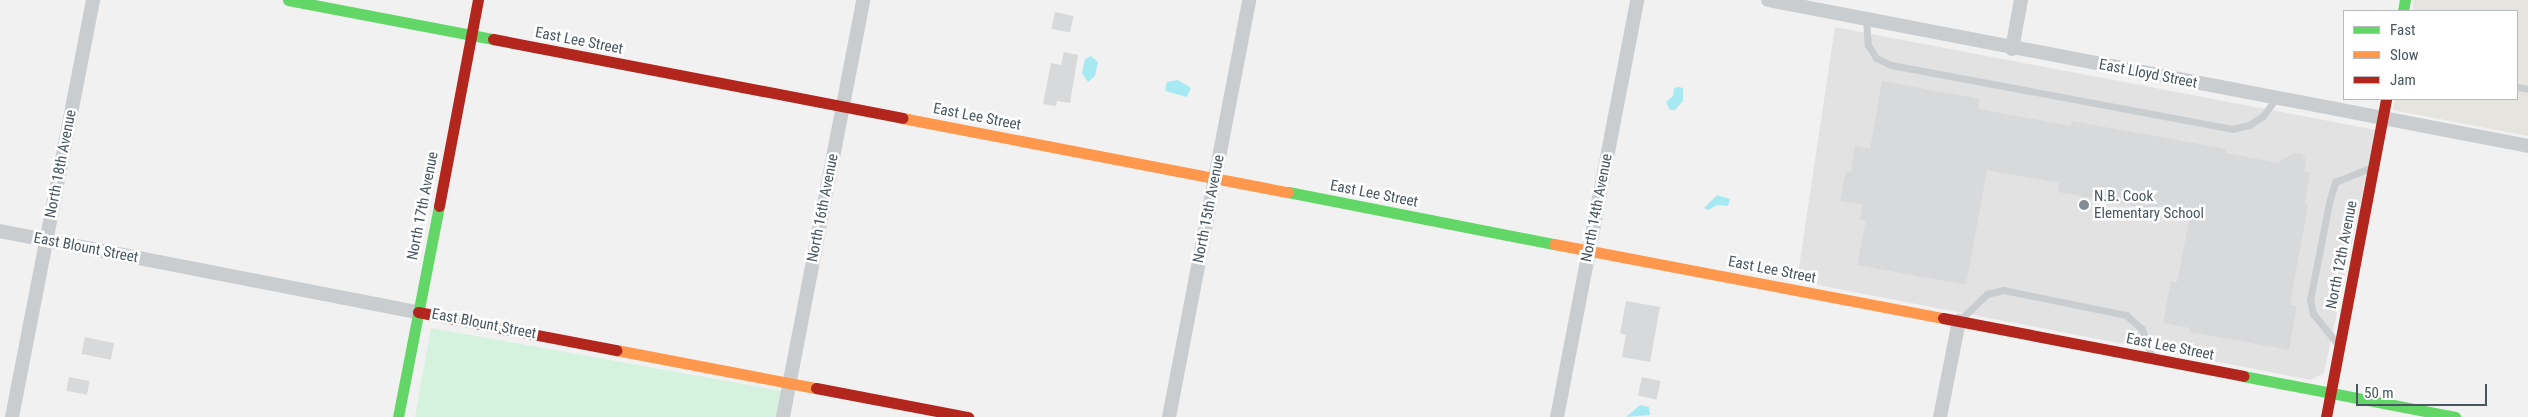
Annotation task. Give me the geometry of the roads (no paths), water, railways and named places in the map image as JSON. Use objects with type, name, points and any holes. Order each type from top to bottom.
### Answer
[{"type":"street","name":"North 18th Avenue","points":[[12,417],[93,0]]},
{"type":"street","name":"East Lee Street","points":[[288,0],[2455,417]]},
{"type":"street","name":"North 17th Avenue","points":[[398,417],[478,0]]},
{"type":"street","name":"North 16th Avenue","points":[[783,417],[863,0]]},
{"type":"street","name":"North 15th Avenue","points":[[1169,417],[1249,0]]},
{"type":"street","name":"North 14th Avenue","points":[[1557,417],[1637,0]]},
{"type":"street","name":"East Lloyd Street","points":[[1768,0],[2012,49],[2528,146]]},
{"type":"street","points":[[2012,49],[2021,0]]},
{"type":"street","name":"North 12th Avenue","points":[[2326,417],[2386,100]]},
{"type":"street","name":"East Blount Street","points":[[0,231],[968,417]]},
{"type":"street","points":[[1940,417],[1959,321]]},
{"type":"lane","points":[[1866,19],[1868,45],[1876,58],[1900,66],[2232,129],[2249,125],[2263,116],[2276,98]]},
{"type":"lane","points":[[2340,346],[2313,314],[2310,300],[2313,282],[2335,182],[2373,167]]},
{"type":"lane","points":[[1959,321],[1987,294],[2003,290],[2126,315],[2142,329],[2153,359]]},
{"type":"water","points":[[1091,56],[1098,62],[1095,76],[1088,82],[1082,73],[1085,59]]},
{"type":"water","points":[[1178,80],[1191,88],[1187,97],[1165,91],[1167,82]]},
{"type":"water","points":[[1674,88],[1683,88],[1683,101],[1675,110],[1670,110],[1666,102],[1673,96]]},
{"type":"water","points":[[1717,195],[1730,199],[1728,206],[1717,205],[1708,210],[1704,208]]},
{"type":"water","points":[[1640,405],[1649,407],[1650,415],[1626,417]]},
{"type":"place","name":"N.B. Cook Elementary School","points":[[2084,205]]}]
